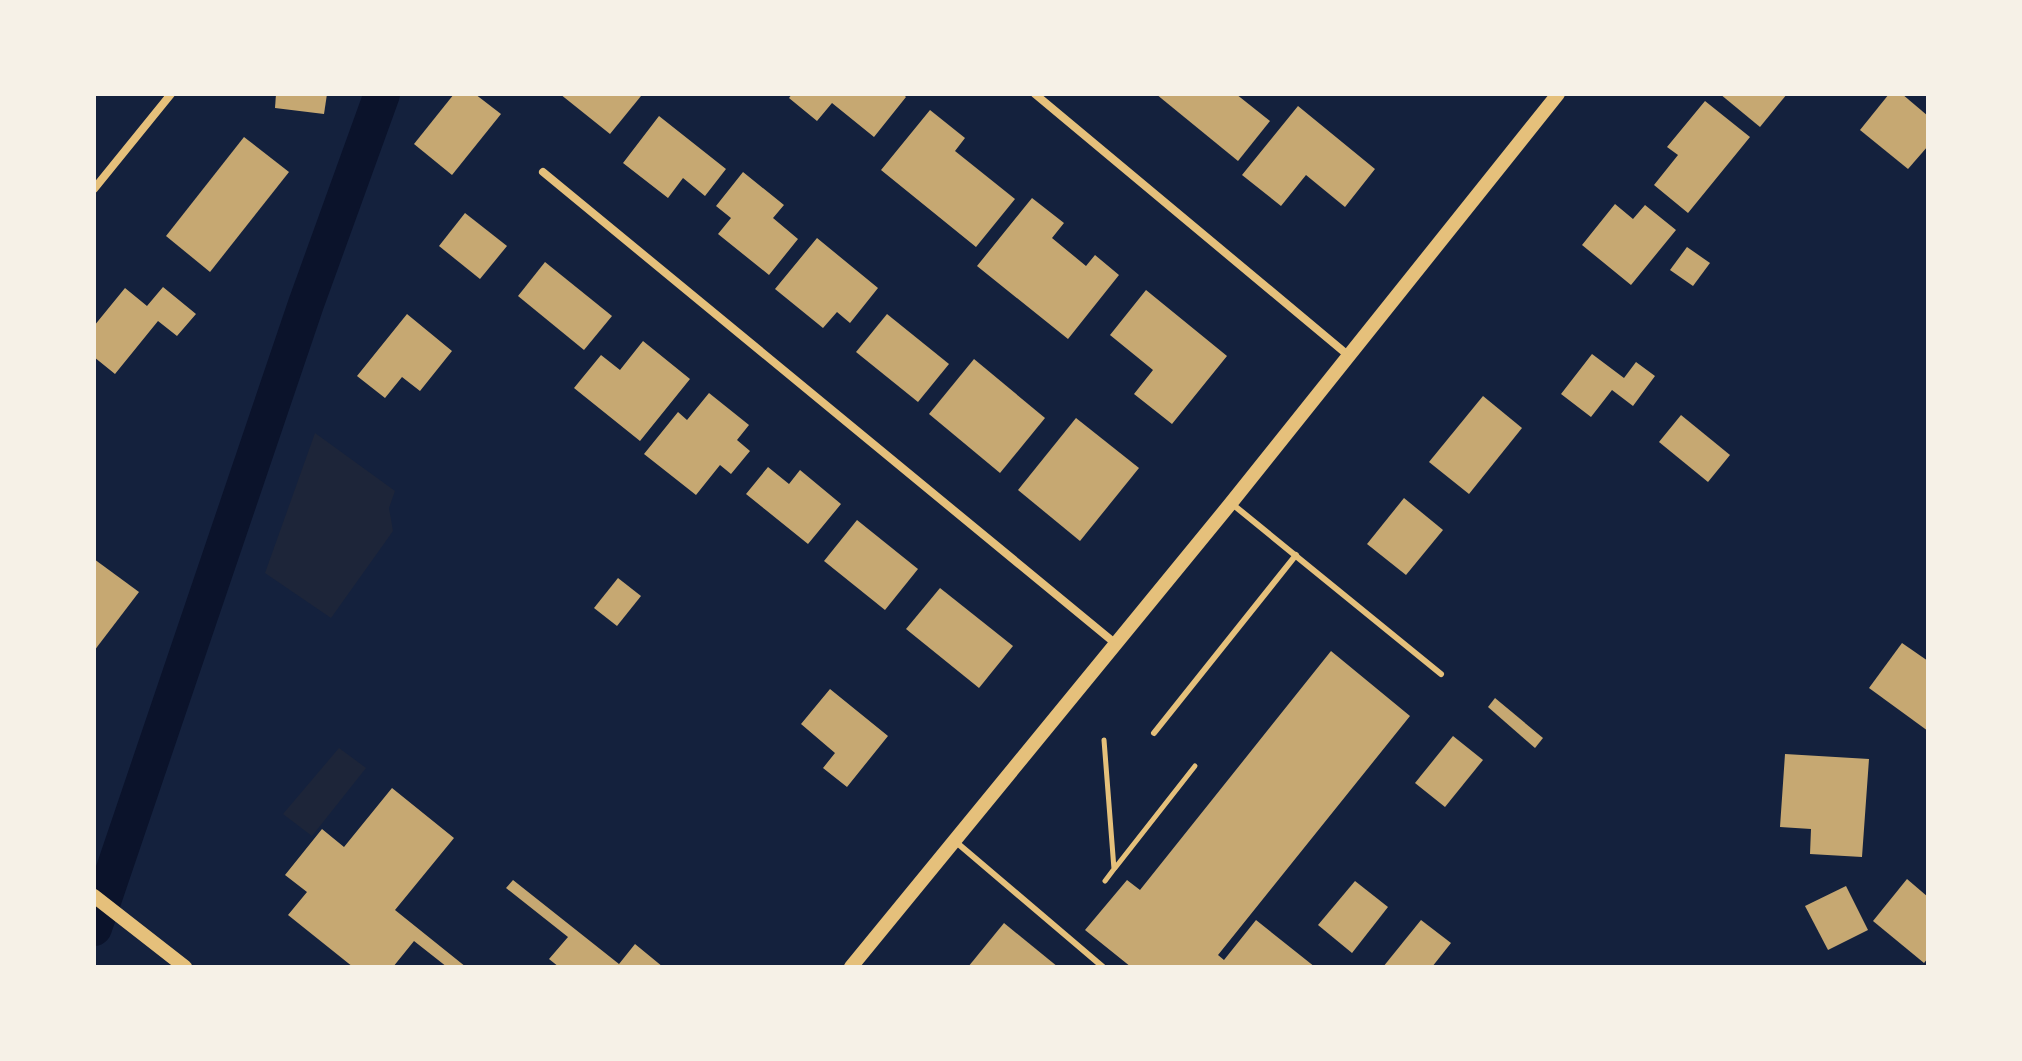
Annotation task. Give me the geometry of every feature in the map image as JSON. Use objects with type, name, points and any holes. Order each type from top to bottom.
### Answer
[{"type":"street","points":[[94,189],[171,94]]},
{"type":"street","points":[[1035,94],[1349,356]]},
{"type":"street","points":[[851,967],[1231,503],[1558,94]]},
{"type":"street","points":[[543,172],[1116,644]]},
{"type":"street","points":[[94,896],[185,967]]},
{"type":"lane","points":[[1231,503],[1441,674]]},
{"type":"lane","points":[[1154,733],[1296,555]]},
{"type":"lane","points":[[953,840],[1103,967]]},
{"type":"path","points":[[1104,740],[1114,869]]},
{"type":"path","points":[[1105,881],[1195,766]]},
{"type":"shaded area","points":[[315,433],[395,491],[389,508],[393,531],[331,618],[265,573]]},
{"type":"shaded area","points":[[339,748],[366,768],[312,836],[283,814]]},
{"type":"building","points":[[276,94],[327,94],[324,114],[275,108]]},
{"type":"building","points":[[454,94],[475,94],[501,114],[452,175],[414,144]]},
{"type":"building","points":[[560,94],[639,94],[641,96],[610,134]]},
{"type":"building","points":[[792,94],[903,94],[906,97],[874,137],[832,103],[817,121],[789,98]]},
{"type":"building","points":[[1156,94],[1236,94],[1270,121],[1238,161]]},
{"type":"building","points":[[1720,94],[1787,94],[1760,127]]},
{"type":"building","points":[[1889,94],[1902,94],[1928,116],[1928,146],[1908,169],[1860,130]]},
{"type":"building","points":[[1705,101],[1750,137],[1688,213],[1654,185],[1678,155],[1667,147]]},
{"type":"building","points":[[1298,106],[1375,169],[1345,207],[1306,175],[1281,206],[1242,175]]},
{"type":"building","points":[[930,110],[965,138],[955,151],[1015,199],[976,247],[881,170]]},
{"type":"building","points":[[659,116],[726,169],[705,196],[683,178],[668,198],[623,163]]},
{"type":"building","points":[[244,137],[289,172],[210,272],[166,236]]},
{"type":"building","points":[[743,172],[784,205],[773,218],[798,239],[769,275],[718,234],[731,218],[716,206]]},
{"type":"building","points":[[1032,198],[1064,223],[1052,238],[1086,266],[1095,255],[1119,275],[1068,339],[977,266]]},
{"type":"building","points":[[1615,204],[1633,219],[1645,205],[1676,230],[1631,285],[1582,245]]},
{"type":"building","points":[[465,213],[507,246],[480,279],[439,246]]},
{"type":"building","points":[[817,238],[878,288],[850,323],[837,312],[823,328],[775,289]]},
{"type":"building","points":[[1687,247],[1710,263],[1693,286],[1670,270]]},
{"type":"building","points":[[545,262],[612,316],[584,350],[518,296]]},
{"type":"building","points":[[163,287],[196,314],[177,336],[158,321],[115,374],[94,357],[94,326],[125,288],[147,306]]},
{"type":"building","points":[[1146,290],[1227,356],[1172,424],[1134,394],[1153,370],[1110,335]]},
{"type":"building","points":[[407,314],[452,351],[420,391],[402,377],[385,398],[357,376]]},
{"type":"building","points":[[887,314],[949,364],[918,402],[856,352]]},
{"type":"building","points":[[643,341],[690,379],[640,441],[574,388],[601,355],[620,370]]},
{"type":"building","points":[[1592,354],[1624,378],[1636,362],[1655,376],[1633,406],[1612,390],[1591,417],[1561,394]]},
{"type":"building","points":[[974,359],[1045,418],[1000,473],[929,414]]},
{"type":"building","points":[[709,393],[749,425],[737,440],[750,451],[731,474],[720,465],[696,495],[644,454],[678,412],[687,420]]},
{"type":"building","points":[[1483,396],[1522,428],[1469,494],[1429,462]]},
{"type":"building","points":[[1681,415],[1730,455],[1708,482],[1659,442]]},
{"type":"building","points":[[1076,418],[1139,468],[1080,541],[1018,490]]},
{"type":"building","points":[[768,467],[789,484],[800,470],[841,504],[808,544],[746,494]]},
{"type":"building","points":[[1404,498],[1443,530],[1406,575],[1367,544]]},
{"type":"building","points":[[857,520],[918,569],[885,610],[824,561]]},
{"type":"building","points":[[94,559],[139,592],[94,651]]},
{"type":"building","points":[[618,578],[641,596],[617,626],[594,608]]},
{"type":"building","points":[[940,588],[1013,646],[979,688],[906,629]]},
{"type":"building","points":[[1902,643],[1928,661],[1928,731],[1869,688]]},
{"type":"building","points":[[1331,651],[1410,716],[1218,955],[1224,960],[1256,920],[1315,967],[1131,967],[1085,930],[1127,880],[1140,890]]},
{"type":"building","points":[[830,689],[888,736],[847,787],[823,768],[835,753],[801,724]]},
{"type":"building","points":[[1495,698],[1543,738],[1535,748],[1488,707]]},
{"type":"building","points":[[1453,736],[1483,760],[1445,807],[1415,783]]},
{"type":"building","points":[[1785,754],[1869,759],[1862,857],[1810,854],[1811,829],[1780,827]]},
{"type":"building","points":[[392,788],[454,838],[395,910],[466,967],[447,967],[414,941],[393,967],[353,967],[288,915],[307,892],[285,875],[322,829],[344,847]]},
{"type":"building","points":[[1907,879],[1928,897],[1928,958],[1924,963],[1873,921]]},
{"type":"building","points":[[513,880],[619,964],[635,944],[663,967],[559,967],[549,959],[568,937],[506,888]]},
{"type":"building","points":[[1355,881],[1388,907],[1352,953],[1318,925]]},
{"type":"building","points":[[1846,886],[1868,930],[1828,950],[1805,906]]},
{"type":"building","points":[[1421,920],[1451,943],[1432,967],[1383,967]]},
{"type":"building","points":[[1004,923],[1058,967],[968,967]]},
{"type":"waterway","points":[[94,928],[306,304],[382,94]]}]
